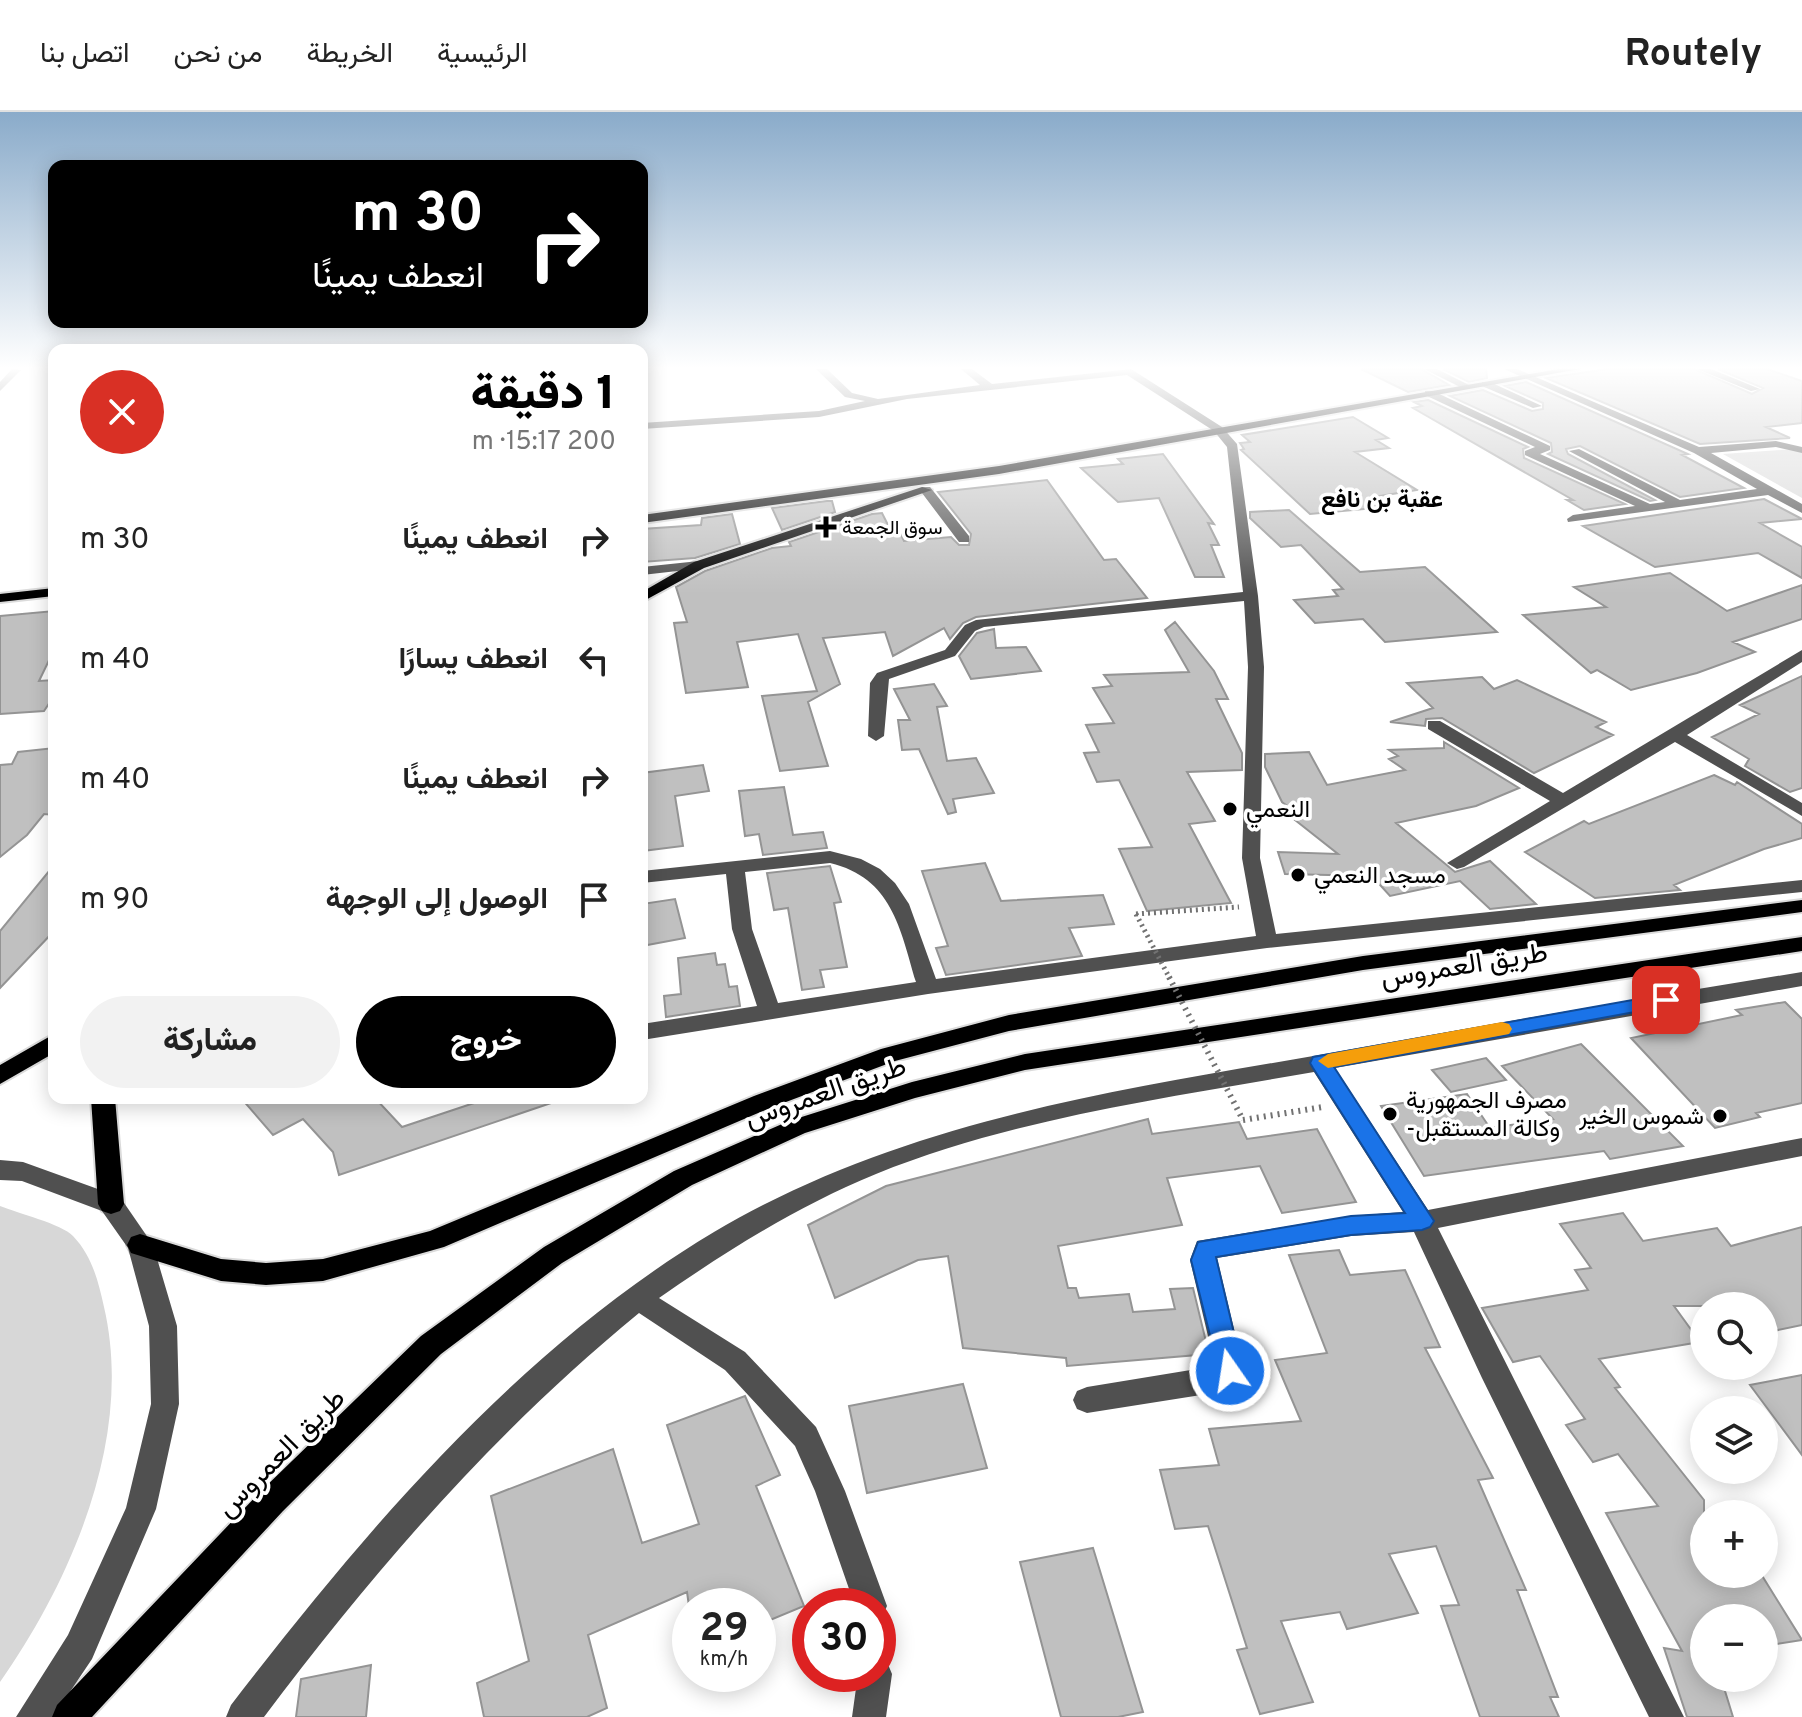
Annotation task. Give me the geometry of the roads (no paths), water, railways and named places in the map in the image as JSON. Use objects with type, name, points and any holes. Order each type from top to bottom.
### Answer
[{"type":"main road","points":[[648,518],[999,470],[1138,444]]},
{"type":"main road","points":[[648,595],[699,565],[871,506],[999,470]]},
{"type":"main road","points":[[866,488],[881,495],[871,506]]},
{"type":"main road","points":[[0,598],[48,593]]},
{"type":"main road","name":"طريق العمروس","points":[[140,1245],[221,1270],[266,1274],[323,1270],[435,1240],[762,1102],[875,1060],[1009,1023],[1363,963],[1802,906]]},
{"type":"main road","name":"طريق العمروس","points":[[69,1717],[272,1501],[431,1345],[553,1255],[616,1215],[697,1171],[797,1127],[912,1090],[1025,1062],[1802,944]]},
{"type":"main road","points":[[0,1076],[48,1046]]},
{"type":"main road","points":[[103,1104],[111,1204]]},
{"type":"street","points":[[1231,444],[1251,596],[1256,667],[1251,858],[1267,941]]},
{"type":"street","points":[[1537,444],[1546,448],[1529,453],[1648,508]]},
{"type":"street","points":[[1682,444],[1802,509]]},
{"type":"street","points":[[1698,451],[1776,444],[1802,450]]},
{"type":"street","points":[[1575,451],[1678,504]]},
{"type":"street","points":[[926,490],[964,539]]},
{"type":"street","points":[[1573,519],[1771,491]]},
{"type":"street","points":[[648,570],[699,565]]},
{"type":"street","points":[[876,736],[878,683],[883,676],[950,653],[970,628],[981,623],[1251,596]]},
{"type":"street","points":[[1457,863],[1675,735],[1802,655]]},
{"type":"street","points":[[1434,725],[1561,800]]},
{"type":"street","points":[[1675,735],[1802,811]]},
{"type":"street","points":[[648,876],[830,857],[859,863],[898,896],[928,987]]},
{"type":"street","points":[[735,865],[742,929],[770,1013]]},
{"type":"street","points":[[648,1031],[928,987],[1267,941],[1802,886]]},
{"type":"street","points":[[243,1717],[324,1608],[486,1428],[638,1298],[687,1263],[806,1195],[926,1143],[1065,1107],[1802,979]]},
{"type":"street","points":[[1320,1063],[1422,1221],[1492,1369],[1667,1717]]},
{"type":"street","points":[[1087,1400],[1220,1379],[1230,1371],[1203,1260],[1206,1249],[1351,1226],[1422,1221],[1802,1147]]},
{"type":"street","points":[[0,1170],[23,1172],[111,1204],[140,1245],[163,1326],[165,1404],[141,1509],[80,1647],[33,1717]]},
{"type":"street","points":[[638,1298],[735,1361],[806,1437],[830,1491],[865,1588]]},
{"type":"street","points":[[869,1717],[872,1692]]},
{"type":"place","name":"سوق الجمعة","points":[[826,527]]},
{"type":"place","name":"النعمي","points":[[1230,809]]},
{"type":"place","name":"مسجد النعمي","points":[[1298,875]]},
{"type":"place","name":"مصرف الجمهورية -وكالة المستقبل","points":[[1390,1114]]},
{"type":"place","name":"شموس الخير","points":[[1720,1116]]},
{"type":"district","name":"عقبة بن نافع","points":[[1382,499]]}]
